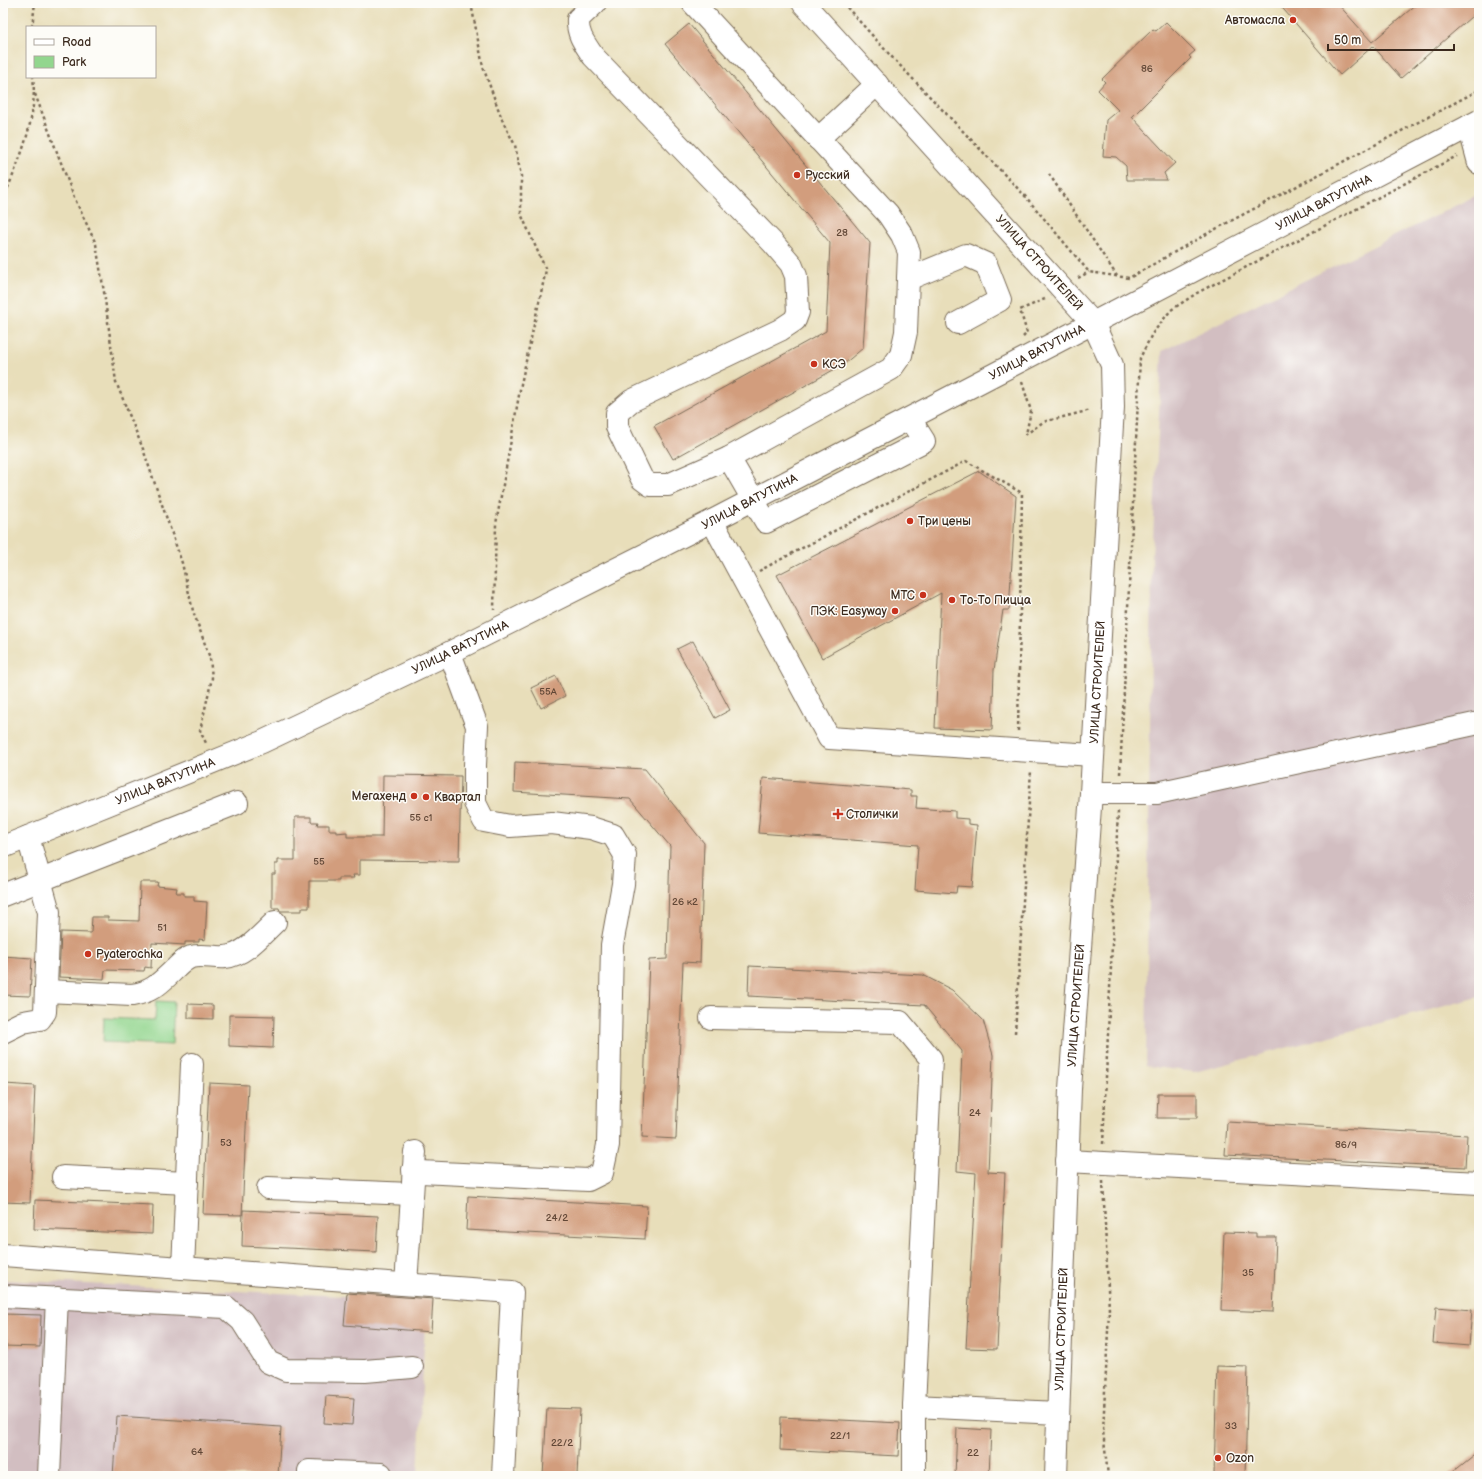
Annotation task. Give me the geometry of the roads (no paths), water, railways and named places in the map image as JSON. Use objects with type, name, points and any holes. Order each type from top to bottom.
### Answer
[{"type":"street","points":[[595,3],[578,19],[581,39],[593,56],[773,243],[791,264],[796,276],[798,312],[795,320],[780,330],[630,401],[617,413],[617,427],[642,479],[650,485],[668,485],[729,458],[891,369],[901,355],[906,332],[909,252],[902,235],[888,214],[693,3]]},
{"type":"street","name":"УЛИЦА СТРОИТЕЛЕЙ","points":[[803,3],[1094,323],[1112,365],[1113,407],[1091,793],[1070,1090],[1056,1476]]},
{"type":"street","points":[[818,139],[877,84]]},
{"type":"street","points":[[1474,124],[1477,155]]},
{"type":"street","name":"УЛИЦА ВАТУТИНА","points":[[3,847],[216,762],[262,742],[499,628],[712,522],[752,499],[910,419],[1474,124]]},
{"type":"street","points":[[908,279],[966,255],[986,264],[1000,300],[958,323]]},
{"type":"street","points":[[729,458],[752,499]]},
{"type":"street","points":[[712,522],[829,738],[1093,755]]},
{"type":"street","points":[[406,1284],[414,1161],[420,1172],[588,1180],[602,1173],[608,1145],[612,945],[624,884],[625,855],[613,835],[591,828],[552,823],[510,826],[484,821],[475,803],[477,726],[450,652]]},
{"type":"street","points":[[1091,793],[1157,793],[1479,723]]},
{"type":"street","points":[[3,895],[237,803]]},
{"type":"street","points":[[3,1032],[23,1022],[40,1019],[45,1012],[49,912],[28,837]]},
{"type":"street","points":[[46,992],[132,995],[145,994],[190,957],[225,957],[236,954],[246,949],[275,922]]},
{"type":"street","points":[[711,1018],[900,1022],[932,1059],[914,1406],[914,1476]]},
{"type":"street","points":[[183,1268],[192,1064]]},
{"type":"street","points":[[1068,1161],[1479,1183]]},
{"type":"street","points":[[63,1177],[187,1183]]},
{"type":"street","points":[[268,1188],[412,1194]]},
{"type":"street","points":[[3,1255],[512,1292],[503,1476]]},
{"type":"street","points":[[3,1296],[226,1307],[242,1321],[268,1362],[286,1370],[365,1371],[412,1367]]},
{"type":"street","points":[[49,1476],[58,1298]]},
{"type":"street","points":[[914,1406],[1058,1413]]},
{"type":"street","points":[[309,1476],[309,1470],[381,1474]]},
{"type":"place","name":"Автомасла","points":[[1293,20]]},
{"type":"place","name":"Русский","points":[[797,175]]},
{"type":"place","name":"КСЭ","points":[[814,364]]},
{"type":"place","name":"Три цены","points":[[910,521]]},
{"type":"place","name":"МТС","points":[[923,595]]},
{"type":"place","name":"То-То Пицца","points":[[952,600]]},
{"type":"place","name":"ПЭК: Easyway","points":[[895,611]]},
{"type":"place","name":"Мегахенд","points":[[414,796]]},
{"type":"place","name":"Квартал","points":[[426,797]]},
{"type":"place","name":"Столички","points":[[838,814]]},
{"type":"place","name":"Pyaterochka","points":[[88,954]]},
{"type":"place","name":"Ozon","points":[[1218,1458]]}]
